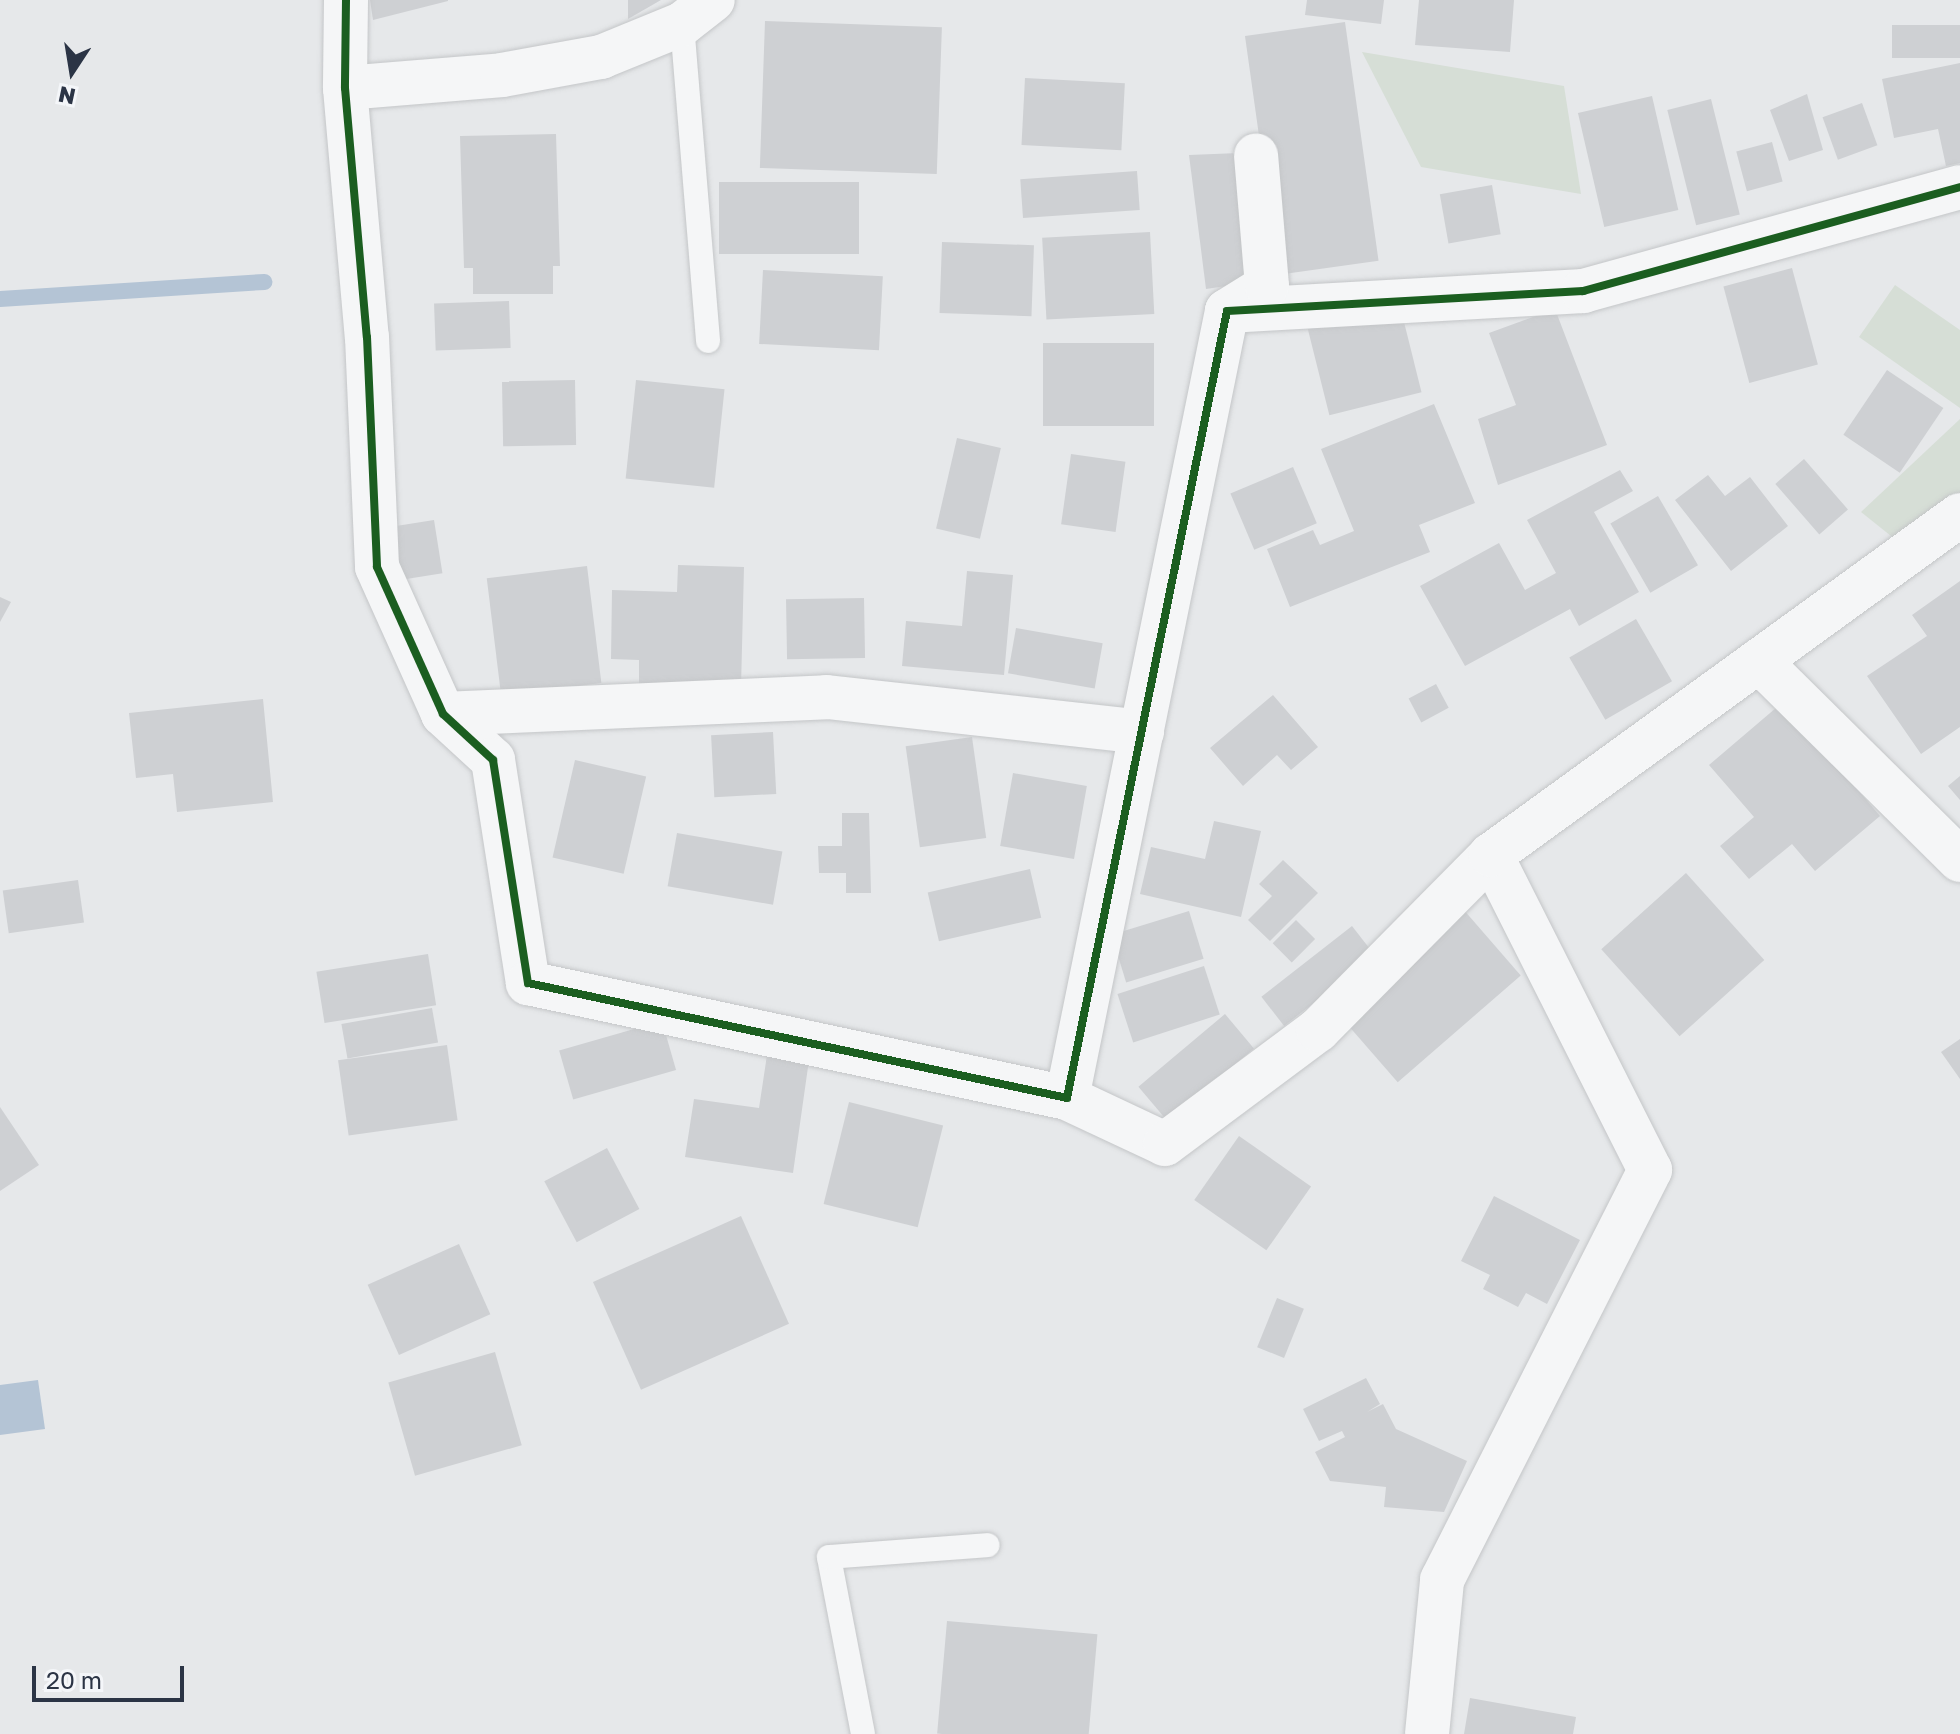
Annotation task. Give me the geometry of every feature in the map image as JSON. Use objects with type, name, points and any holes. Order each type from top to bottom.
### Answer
[{"type":"street","points":[[346,0],[345,88],[367,337],[377,567],[443,714],[493,760],[528,983],[1067,1098],[1165,1144],[1318,1030],[1491,855],[1960,515]]},
{"type":"street","points":[[345,88],[502,75],[601,57],[698,12]]},
{"type":"street","points":[[1067,1098],[1227,311],[1267,286],[1256,155]]},
{"type":"street","points":[[1227,311],[1583,291],[1960,187]]},
{"type":"street","points":[[1759,661],[1960,860]]},
{"type":"street","points":[[443,714],[827,697],[1142,732]]},
{"type":"street","points":[[1427,1734],[1442,1580],[1650,1170],[1491,855]]},
{"type":"lane","points":[[698,12],[708,341]]},
{"type":"lane","points":[[863,1734],[829,1557],[988,1545]]},
{"type":"shaded area","points":[[1362,52],[1564,86],[1581,194],[1421,167]]},
{"type":"shaded area","points":[[1895,285],[1960,330],[1960,408],[1859,337]]},
{"type":"shaded area","points":[[1960,419],[1960,501],[1901,544],[1861,512]]},
{"type":"water","points":[[38,1380],[45,1429],[0,1435],[0,1385]]},
{"type":"building","points":[[370,0],[448,0],[448,1],[373,20]]},
{"type":"building","points":[[628,0],[661,0],[628,19]]},
{"type":"building","points":[[1307,0],[1384,0],[1381,24],[1305,15]]},
{"type":"building","points":[[1419,0],[1514,0],[1510,52],[1415,45]]},
{"type":"building","points":[[765,21],[942,27],[937,174],[760,168]]},
{"type":"building","points":[[1345,22],[1379,261],[1279,275],[1245,36]]},
{"type":"building","points":[[1892,25],[1960,25],[1960,58],[1892,58]]},
{"type":"building","points":[[1960,63],[1960,163],[1946,166],[1938,129],[1894,138],[1882,79]]},
{"type":"building","points":[[1025,78],[1125,83],[1121,150],[1021,145]]},
{"type":"building","points":[[1807,94],[1823,150],[1789,161],[1770,110]]},
{"type":"building","points":[[1652,96],[1678,210],[1604,227],[1578,113]]},
{"type":"building","points":[[1711,99],[1740,214],[1696,225],[1667,110]]},
{"type":"building","points":[[1862,103],[1877,145],[1838,160],[1823,117]]},
{"type":"building","points":[[556,134],[560,266],[553,266],[553,294],[473,294],[473,268],[464,268],[460,136]]},
{"type":"building","points":[[1772,142],[1783,182],[1747,191],[1736,152]]},
{"type":"building","points":[[1239,153],[1247,283],[1206,289],[1189,155]]},
{"type":"building","points":[[1137,171],[1140,210],[1023,218],[1020,179]]},
{"type":"building","points":[[719,182],[859,182],[859,254],[719,254]]},
{"type":"building","points":[[1492,185],[1501,234],[1448,243],[1440,194]]},
{"type":"building","points":[[1150,232],[1154,314],[1046,320],[1042,238]]},
{"type":"building","points":[[942,242],[1034,245],[1031,316],[940,313]]},
{"type":"building","points":[[1792,268],[1818,365],[1749,383],[1723,286]]},
{"type":"building","points":[[763,270],[883,276],[879,350],[759,344]]},
{"type":"building","points":[[509,301],[511,348],[436,351],[434,304]]},
{"type":"building","points":[[1400,306],[1422,392],[1329,415],[1308,329]]},
{"type":"building","points":[[1555,309],[1607,445],[1498,485],[1478,419],[1516,405],[1489,333]]},
{"type":"building","points":[[1043,343],[1154,343],[1154,426],[1043,426]]},
{"type":"building","points":[[1887,370],[1943,408],[1900,473],[1843,435]]},
{"type":"building","points":[[575,380],[576,445],[503,446],[502,381]]},
{"type":"building","points":[[636,380],[725,389],[714,488],[626,478]]},
{"type":"building","points":[[1434,404],[1475,503],[1419,525],[1430,552],[1290,607],[1267,549],[1313,530],[1320,545],[1354,531],[1321,449]]},
{"type":"building","points":[[957,438],[1001,448],[980,539],[936,529]]},
{"type":"building","points":[[1071,454],[1125,462],[1116,532],[1061,524]]},
{"type":"building","points":[[1804,459],[1848,510],[1819,534],[1775,484]]},
{"type":"building","points":[[1293,467],[1317,523],[1254,550],[1230,494]]},
{"type":"building","points":[[1620,470],[1633,491],[1594,512],[1639,592],[1579,626],[1570,609],[1465,666],[1420,586],[1499,543],[1525,590],[1556,573],[1527,520]]},
{"type":"building","points":[[1708,475],[1725,496],[1750,477],[1788,526],[1731,571],[1675,500]]},
{"type":"building","points":[[1658,496],[1698,565],[1650,593],[1610,524]]},
{"type":"building","points":[[434,520],[442,573],[400,580],[392,527]]},
{"type":"building","points":[[678,565],[744,567],[741,687],[639,684],[639,660],[611,659],[612,590],[677,592]]},
{"type":"building","points":[[587,566],[601,683],[501,695],[487,578]]},
{"type":"building","points":[[967,571],[1013,575],[1004,675],[902,666],[906,621],[962,626]]},
{"type":"building","points":[[1960,581],[1960,727],[1921,754],[1867,676],[1927,636],[1912,615]]},
{"type":"building","points":[[0,597],[11,602],[0,622]]},
{"type":"building","points":[[864,598],[865,658],[787,659],[786,599]]},
{"type":"building","points":[[1636,619],[1672,681],[1605,720],[1569,658]]},
{"type":"building","points":[[1016,628],[1103,643],[1095,689],[1008,673]]},
{"type":"building","points":[[1436,684],[1449,708],[1421,722],[1409,699]]},
{"type":"building","points":[[1273,695],[1318,747],[1291,770],[1277,755],[1243,786],[1210,748]]},
{"type":"building","points":[[263,699],[273,802],[177,812],[173,774],[136,778],[129,713]]},
{"type":"building","points":[[1783,702],[1880,816],[1815,871],[1792,844],[1749,879],[1720,846],[1754,817],[1709,765]]},
{"type":"building","points":[[773,732],[776,794],[714,797],[711,735]]},
{"type":"building","points":[[972,737],[986,838],[920,847],[906,746]]},
{"type":"building","points":[[575,760],[646,776],[624,874],[553,857]]},
{"type":"building","points":[[1013,773],[1087,786],[1074,859],[1000,846]]},
{"type":"building","points":[[1960,776],[1960,800],[1948,786]]},
{"type":"building","points":[[842,813],[869,813],[871,893],[846,893],[846,873],[819,873],[818,846],[842,846]]},
{"type":"building","points":[[1214,821],[1261,831],[1241,917],[1140,894],[1151,847],[1205,859]]},
{"type":"building","points":[[677,833],[782,852],[773,905],[668,886]]},
{"type":"building","points":[[1283,860],[1318,893],[1270,941],[1248,920],[1272,896],[1259,884]]},
{"type":"building","points":[[1030,869],[1041,918],[939,941],[928,893]]},
{"type":"building","points":[[1686,873],[1764,960],[1680,1036],[1601,949]]},
{"type":"building","points":[[78,880],[84,923],[9,933],[3,891]]},
{"type":"building","points":[[1463,909],[1521,975],[1398,1082],[1340,1016]]},
{"type":"building","points":[[1189,911],[1204,959],[1126,982],[1112,935]]},
{"type":"building","points":[[1296,920],[1315,939],[1292,962],[1273,943]]},
{"type":"building","points":[[1352,926],[1375,955],[1284,1026],[1261,997]]},
{"type":"building","points":[[428,954],[436,1005],[325,1023],[316,972]]},
{"type":"building","points":[[1204,966],[1220,1015],[1133,1043],[1117,994]]},
{"type":"building","points":[[432,1008],[438,1042],[347,1058],[341,1024]]},
{"type":"building","points":[[1225,1014],[1254,1048],[1167,1121],[1138,1087]]},
{"type":"building","points":[[662,1021],[676,1070],[573,1100],[559,1050]]},
{"type":"building","points":[[1960,1039],[1960,1079],[1941,1052]]},
{"type":"building","points":[[447,1045],[458,1120],[349,1136],[338,1060]]},
{"type":"building","points":[[767,1055],[809,1060],[793,1173],[685,1157],[694,1099],[759,1108]]},
{"type":"building","points":[[849,1102],[943,1125],[918,1227],[824,1204]]},
{"type":"building","points":[[0,1107],[39,1165],[0,1191]]},
{"type":"building","points":[[1239,1136],[1311,1186],[1266,1250],[1194,1200]]},
{"type":"building","points":[[607,1148],[639,1209],[577,1242],[544,1181]]},
{"type":"building","points":[[1494,1196],[1580,1240],[1547,1304],[1526,1293],[1518,1307],[1483,1289],[1490,1275],[1461,1261]]},
{"type":"building","points":[[741,1216],[789,1324],[641,1390],[593,1282]]},
{"type":"building","points":[[459,1244],[490,1314],[399,1355],[368,1285]]},
{"type":"building","points":[[1277,1298],[1304,1309],[1284,1358],[1257,1347]]},
{"type":"building","points":[[495,1352],[522,1445],[415,1476],[388,1383]]},
{"type":"building","points":[[1366,1378],[1380,1404],[1367,1412],[1383,1404],[1396,1429],[1467,1461],[1444,1512],[1384,1507],[1386,1487],[1330,1481],[1315,1452],[1345,1437],[1342,1431],[1319,1441],[1303,1409]]},
{"type":"building","points":[[947,1621],[1097,1634],[1089,1734],[937,1734]]},
{"type":"building","points":[[1470,1698],[1576,1717],[1573,1734],[1464,1734]]},
{"type":"waterway","points":[[0,299],[264,282]]},
{"type":"cycle path","points":[[346,0],[345,88],[367,337],[377,567],[443,714],[493,760],[528,983],[1067,1098],[1227,311],[1583,291],[1960,187]]}]
